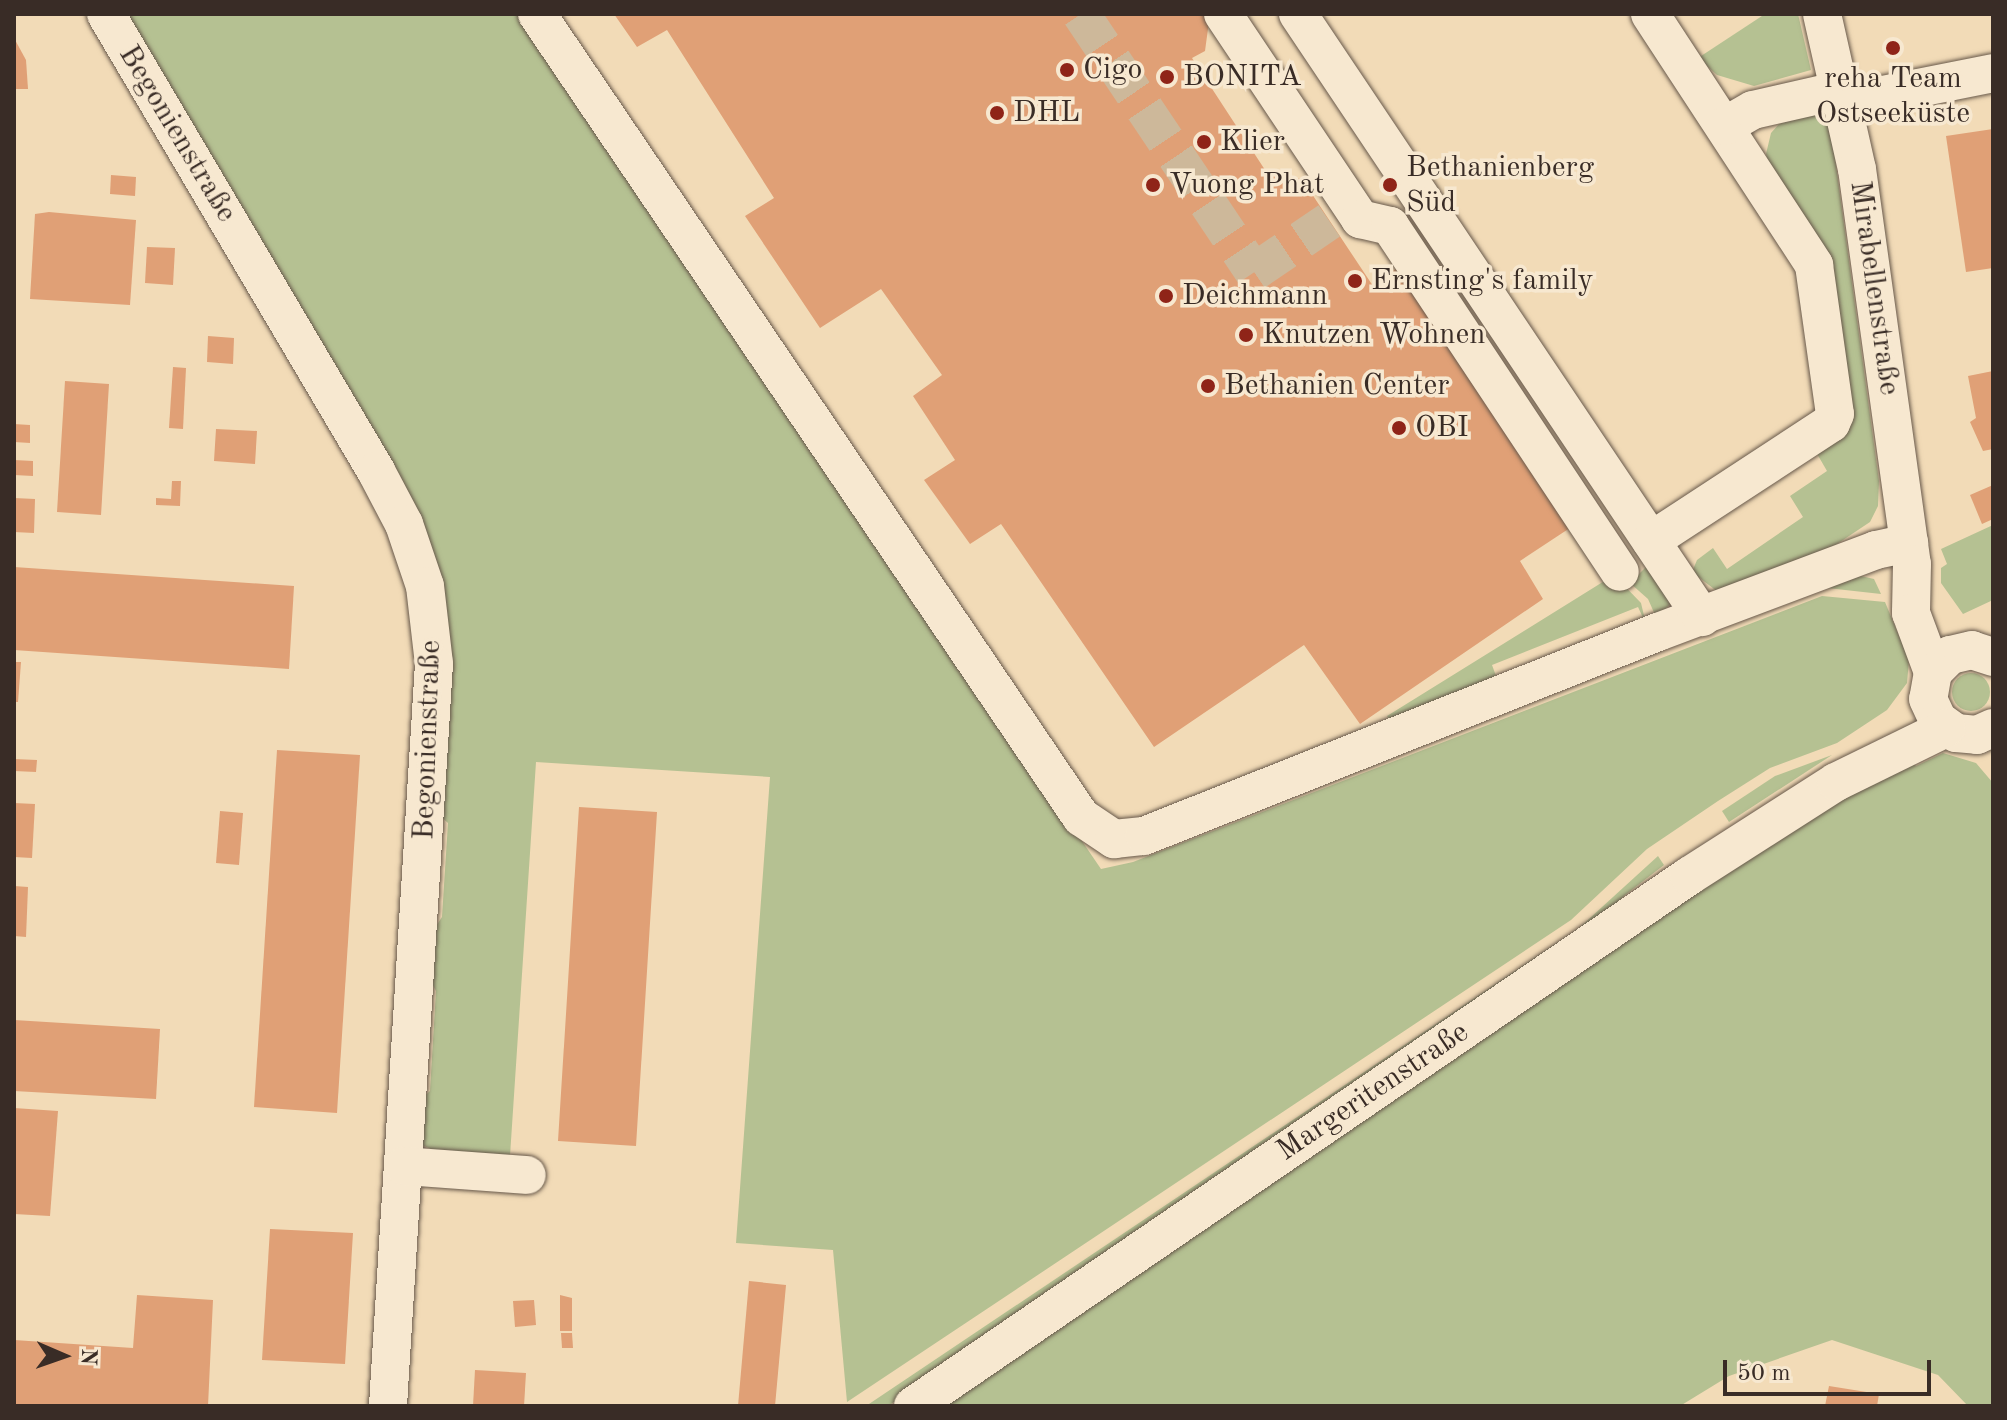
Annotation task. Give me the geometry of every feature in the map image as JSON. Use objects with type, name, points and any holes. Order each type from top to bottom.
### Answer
[{"type":"street","name":"Begonienstraße","points":[[106,14],[376,471],[404,524],[425,586],[434,664],[388,1406]]},
{"type":"street","points":[[537,14],[1081,817],[1114,839],[1144,836],[1876,550],[1910,554]]},
{"type":"street","points":[[1223,14],[1296,124],[1347,215],[1390,226],[1473,356],[1620,572]]},
{"type":"street","points":[[1650,14],[1814,265],[1835,414],[1831,423],[1651,541]]},
{"type":"street","name":"Mirabellenstraße","points":[[1822,14],[1857,169],[1910,554],[1966,703]]},
{"type":"street","points":[[1258,67],[1303,22],[1702,617]]},
{"type":"street","points":[[1725,126],[1753,110],[1993,73]]},
{"type":"street","points":[[1296,124],[1346,87]]},
{"type":"street","points":[[1347,215],[1412,184]]},
{"type":"street","points":[[1473,356],[1502,318]]},
{"type":"street","points":[[1575,505],[1611,481]]},
{"type":"street","name":"Margeritenstraße","points":[[913,1406],[1689,876],[1966,703]]},
{"type":"street","points":[[404,1166],[527,1175]]},
{"type":"green space","points":[[120,14],[519,14],[1101,869],[1133,862],[1822,596],[1885,602],[1909,660],[1907,683],[1887,710],[1837,743],[1770,768],[1718,801],[1647,849],[1571,920],[847,1402],[833,1250],[736,1243],[770,777],[536,762],[510,1156],[433,1150],[416,1142],[419,1101],[430,1091],[436,991],[427,974],[429,937],[442,917],[448,823],[439,815],[445,619]]},
{"type":"green space","points":[[1765,14],[1798,14],[1811,70],[1754,86],[1717,75],[1698,58]]},
{"type":"green space","points":[[1813,113],[1823,116],[1831,129],[1879,481],[1878,506],[1870,522],[1828,550],[1718,592],[1692,572],[1697,560],[1713,548],[1727,569],[1803,517],[1790,496],[1827,471],[1816,452],[1844,433],[1766,154],[1771,133],[1779,124]]},
{"type":"green space","points":[[1993,525],[1993,600],[1963,614],[1941,583],[1941,568],[1947,564],[1941,549]]},
{"type":"green space","points":[[1653,560],[1673,602],[1656,617],[1648,599],[1630,583]]},
{"type":"green space","points":[[1614,575],[1641,603],[1646,624],[1638,607],[1492,665],[1499,684],[1392,725],[1387,716]]},
{"type":"green space","points":[[1861,576],[1874,579],[1881,594],[1827,588]]},
{"type":"green space","points":[[1971,673],[1984,679],[1990,692],[1984,705],[1971,711],[1958,705],[1952,692],[1958,679]]},
{"type":"green space","points":[[1943,753],[1976,763],[1993,783],[1993,1406],[1968,1406],[1938,1375],[1832,1340],[1729,1376],[1680,1406],[937,1406],[1848,788],[1909,757],[1916,766]]},
{"type":"green space","points":[[1832,755],[1729,822],[1722,811],[1775,776]]},
{"type":"green space","points":[[1658,856],[1664,865],[1625,895],[1586,936],[888,1406],[866,1406],[1579,928]]},
{"type":"building","name":"Bethanien Center","points":[[614,14],[1210,14],[1205,51],[1192,58],[1267,173],[1302,179],[1373,286],[1405,262],[1579,522],[1520,561],[1543,599],[1360,724],[1304,645],[1154,747],[1001,524],[970,544],[924,480],[955,460],[913,396],[942,375],[881,289],[820,328],[745,216],[774,198],[667,30],[637,47]]},
{"type":"building","points":[[14,38],[26,60],[28,89],[14,89]]},
{"type":"building","points":[[1993,129],[1993,268],[1966,272],[1946,136]]},
{"type":"building","points":[[111,175],[136,177],[135,196],[110,194]]},
{"type":"building","points":[[49,212],[136,220],[130,305],[30,299],[35,214]]},
{"type":"building","points":[[147,247],[175,248],[173,285],[145,283]]},
{"type":"building","points":[[208,336],[234,338],[233,364],[207,362]]},
{"type":"building","points":[[173,367],[186,368],[183,429],[169,428]]},
{"type":"building","points":[[1993,371],[1993,449],[1983,451],[1970,422],[1976,418],[1968,376]]},
{"type":"building","points":[[65,381],[109,384],[101,515],[57,512]]},
{"type":"building","points":[[14,424],[30,425],[30,443],[14,442]]},
{"type":"building","points":[[216,429],[257,431],[255,464],[214,461]]},
{"type":"building","points":[[14,460],[33,461],[33,476],[14,475]]},
{"type":"building","points":[[172,481],[181,481],[180,506],[156,505],[156,498],[171,499]]},
{"type":"building","points":[[1993,485],[1993,519],[1982,524],[1970,495]]},
{"type":"building","points":[[14,498],[35,499],[34,533],[14,532]]},
{"type":"building","points":[[14,567],[294,586],[289,669],[14,650]]},
{"type":"building","points":[[14,662],[21,662],[18,702],[14,702]]},
{"type":"building","points":[[277,750],[360,755],[337,1113],[254,1107]]},
{"type":"building","points":[[14,759],[37,760],[36,772],[14,771]]},
{"type":"building","points":[[14,803],[35,804],[32,858],[14,857]]},
{"type":"building","points":[[579,807],[657,812],[636,1146],[558,1141]]},
{"type":"building","points":[[220,811],[243,813],[239,865],[216,863]]},
{"type":"building","points":[[14,886],[28,887],[26,937],[14,936]]},
{"type":"building","points":[[14,1020],[160,1029],[156,1099],[14,1091]]},
{"type":"building","points":[[14,1108],[58,1111],[50,1216],[14,1214]]},
{"type":"building","points":[[270,1229],[353,1233],[345,1364],[262,1360]]},
{"type":"building","points":[[749,1281],[786,1285],[775,1406],[738,1406]]},
{"type":"building","points":[[137,1295],[213,1300],[208,1406],[14,1406],[14,1340],[133,1348]]},
{"type":"building","points":[[560,1295],[572,1298],[572,1331],[560,1331]]},
{"type":"building","points":[[534,1300],[536,1325],[515,1327],[513,1301]]},
{"type":"building","points":[[561,1333],[572,1333],[573,1348],[562,1348]]},
{"type":"building","points":[[475,1370],[526,1373],[524,1406],[473,1406]]},
{"type":"building","points":[[1829,1386],[1879,1394],[1877,1406],[1825,1406]]},
{"type":"tunnel","points":[[1081,14],[1254,272],[1329,221]]},
{"type":"place","name":"reha Team Ostseeküste","points":[[1893,48]]},
{"type":"place","name":"Cigo","points":[[1067,70]]},
{"type":"place","name":"BONITA","points":[[1167,77]]},
{"type":"place","name":"DHL","points":[[997,113]]},
{"type":"place","name":"Klier","points":[[1204,142]]},
{"type":"place","name":"Vuong Phat","points":[[1153,185]]},
{"type":"place","name":"Bethanienberg Süd","points":[[1390,185]]},
{"type":"place","name":"Ernsting's family","points":[[1355,281]]},
{"type":"place","name":"Deichmann","points":[[1166,296]]},
{"type":"place","name":"Knutzen Wohnen","points":[[1246,335]]},
{"type":"place","name":"Bethanien Center","points":[[1208,386]]},
{"type":"place","name":"OBI","points":[[1399,428]]}]
